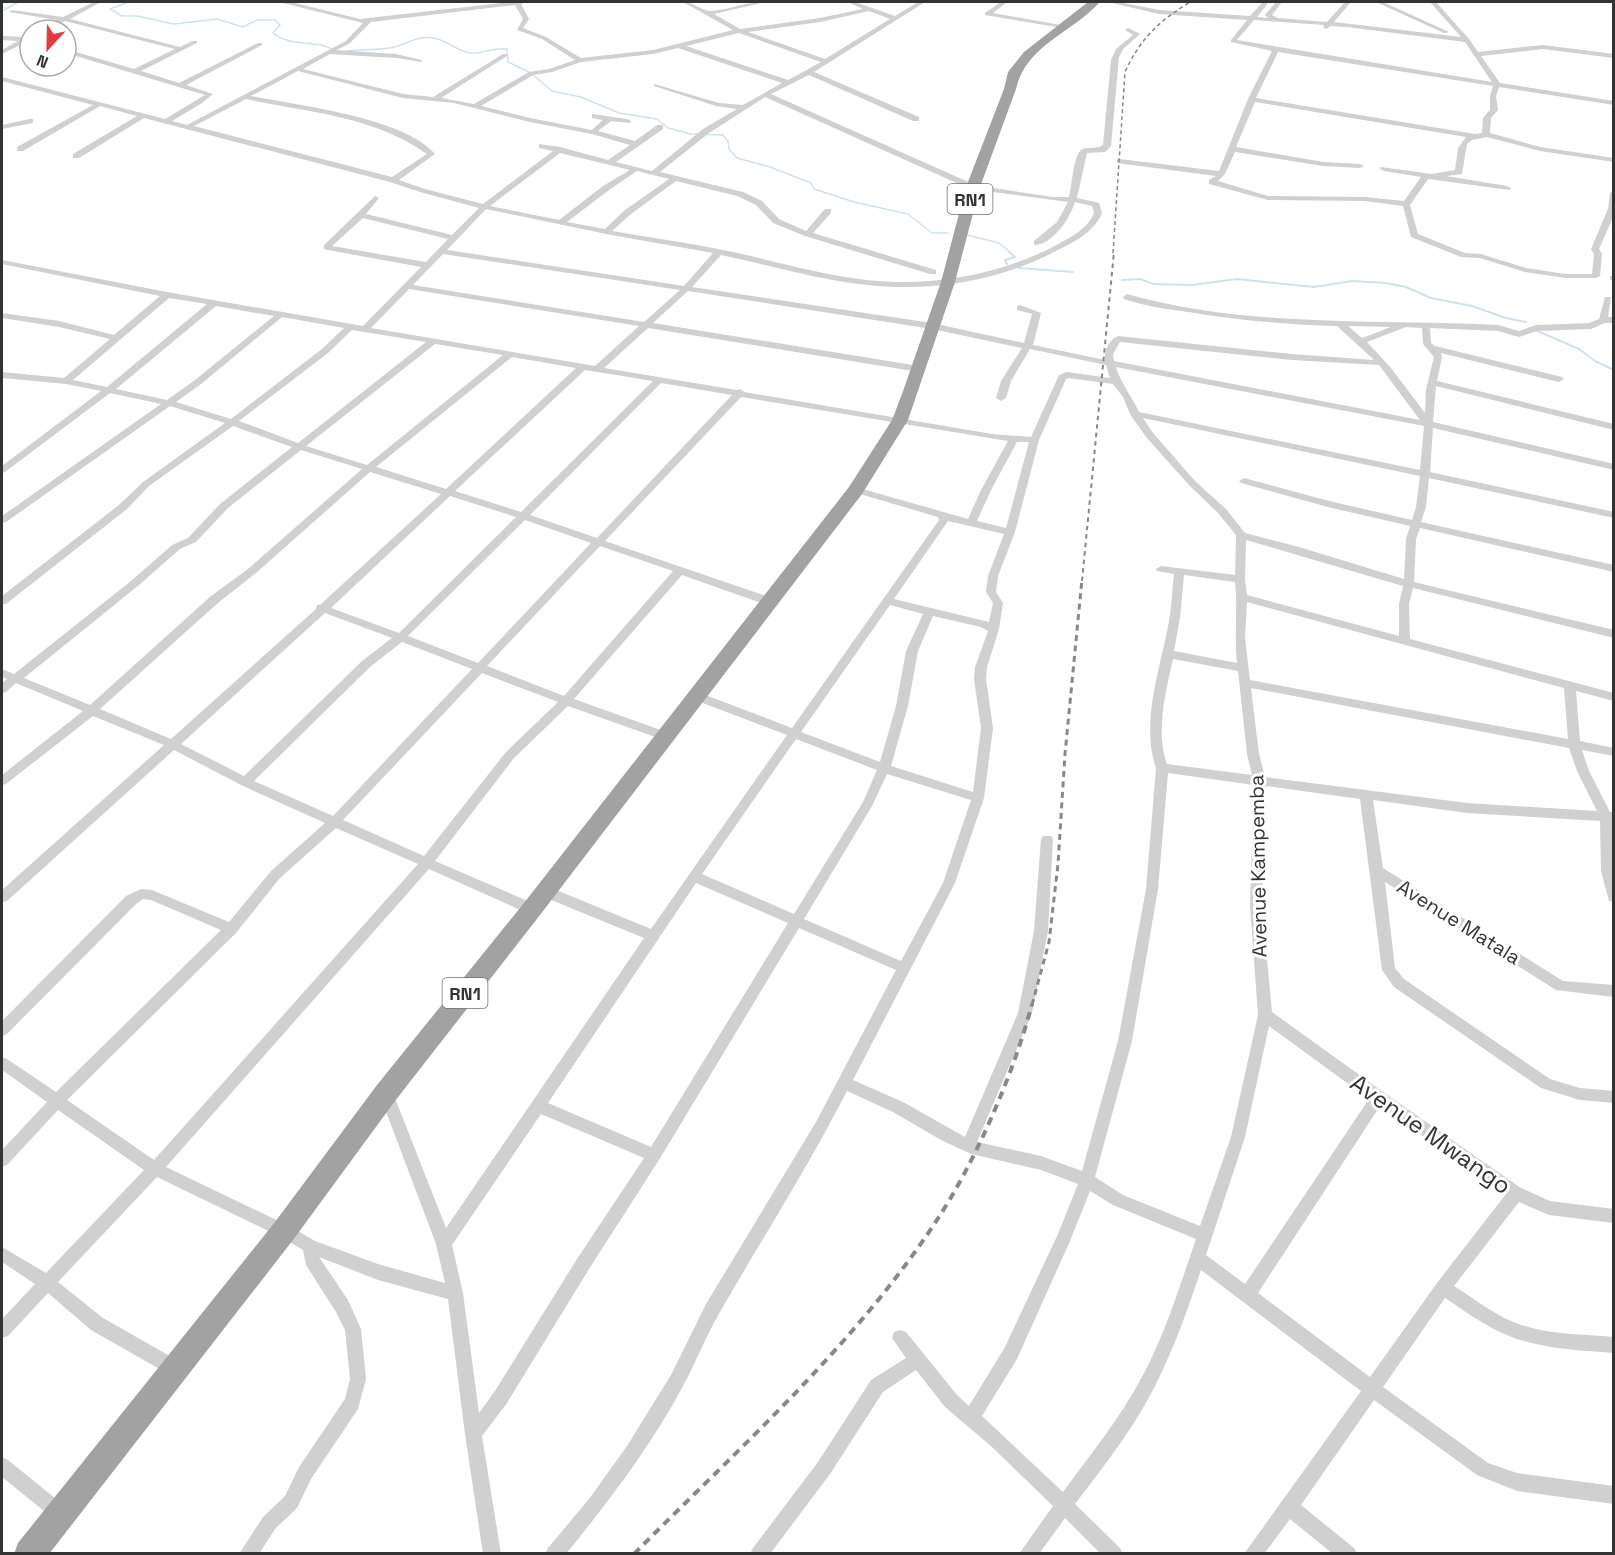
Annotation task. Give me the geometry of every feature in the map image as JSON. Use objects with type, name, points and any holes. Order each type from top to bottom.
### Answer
[{"type":"highway","name":"RN1","points":[[29,1554],[284,1231],[386,1093],[771,602],[856,490],[900,420],[948,282],[973,187],[1010,89],[1014,72],[1028,54],[1094,2]]},
{"type":"street","points":[[65,18],[98,2]]},
{"type":"street","points":[[285,2],[354,20],[368,21],[520,2],[526,19],[519,30],[544,38],[580,60]]},
{"type":"street","points":[[306,7],[320,2]]},
{"type":"street","points":[[686,2],[739,31],[825,61]]},
{"type":"street","points":[[708,13],[759,2]]},
{"type":"street","points":[[850,2],[894,18]]},
{"type":"street","points":[[654,173],[703,134],[765,94],[809,72],[922,2]]},
{"type":"street","points":[[1004,2],[987,14],[1063,26]]},
{"type":"street","points":[[1111,2],[1159,12],[1330,24],[1467,40]]},
{"type":"street","points":[[1266,2],[1233,40],[1276,49],[1614,103]]},
{"type":"street","points":[[1276,20],[1268,15],[1279,2]]},
{"type":"street","points":[[1330,24],[1348,2]]},
{"type":"street","points":[[1379,2],[1467,40]]},
{"type":"street","points":[[1433,2],[1467,40],[1497,84]]},
{"type":"street","points":[[476,106],[531,73],[550,71],[580,60],[630,56],[739,31],[820,20],[870,9]]},
{"type":"street","points":[[12,12],[56,18]]},
{"type":"street","points":[[188,127],[342,45],[355,37],[368,21]]},
{"type":"street","points":[[78,23],[182,49]]},
{"type":"street","points":[[1037,243],[1058,229],[1075,200],[1079,163],[1084,151],[1102,150],[1107,146],[1110,126],[1108,106],[1115,55],[1123,46],[1132,42],[1137,34],[1128,30]]},
{"type":"street","points":[[2,38],[18,39]]},
{"type":"street","points":[[134,72],[195,42]]},
{"type":"street","points":[[2,52],[18,44]]},
{"type":"street","points":[[180,86],[260,44]]},
{"type":"street","points":[[678,46],[787,82]]},
{"type":"street","points":[[1477,54],[1543,47],[1614,56]]},
{"type":"street","points":[[1276,49],[1252,99],[1221,174],[1212,182],[1268,198],[1365,199],[1406,204],[1425,177]]},
{"type":"street","points":[[329,51],[396,56],[420,61]]},
{"type":"street","points":[[78,55],[210,94],[165,122]]},
{"type":"street","points":[[434,99],[505,55]]},
{"type":"street","points":[[296,69],[403,96],[476,106],[636,144]]},
{"type":"street","points":[[809,72],[916,119]]},
{"type":"street","points":[[2,79],[393,180],[424,192],[561,223],[719,252],[843,280],[889,283],[948,282],[1016,266],[1046,254],[1076,237],[1095,221],[1098,213],[1093,203],[973,187],[765,94]]},
{"type":"street","points":[[1486,134],[1487,118],[1494,110],[1493,96],[1497,84]]},
{"type":"street","points":[[656,85],[718,105],[745,107]]},
{"type":"street","points":[[245,97],[364,122],[406,136],[429,152],[428,157],[393,180]]},
{"type":"street","points":[[1252,99],[1476,136]]},
{"type":"street","points":[[20,149],[99,104]]},
{"type":"street","points":[[76,156],[142,116]]},
{"type":"street","points":[[595,116],[627,121]]},
{"type":"street","points":[[593,132],[609,119]]},
{"type":"street","points":[[2,127],[30,121]]},
{"type":"street","points":[[610,162],[660,127]]},
{"type":"street","points":[[1425,177],[1459,172],[1462,144],[1467,138],[1486,134],[1539,149],[1614,160]]},
{"type":"street","points":[[542,146],[740,194],[759,203],[776,221],[808,234],[933,272]]},
{"type":"street","points":[[364,330],[485,206],[560,149]]},
{"type":"street","points":[[1233,149],[1311,162],[1360,166]]},
{"type":"street","points":[[1120,161],[1221,174]]},
{"type":"street","points":[[561,223],[606,188],[636,169]]},
{"type":"street","points":[[1384,169],[1507,188]]},
{"type":"street","points":[[606,232],[627,212],[675,178]]},
{"type":"street","points":[[1406,204],[1414,234],[1421,239],[1464,255],[1480,256],[1536,272],[1565,276],[1596,276],[1598,254],[1595,249],[1612,208],[1614,193]]},
{"type":"street","points":[[375,198],[328,248],[427,265]]},
{"type":"street","points":[[808,234],[828,211]]},
{"type":"street","points":[[361,215],[454,238]]},
{"type":"street","points":[[1599,237],[1614,238]]},
{"type":"street","points":[[440,251],[932,326],[1428,424],[1614,467]]},
{"type":"street","points":[[597,369],[685,290],[719,252]]},
{"type":"street","points":[[2,262],[167,295],[364,330],[1013,440],[1034,440]]},
{"type":"street","points":[[405,286],[646,323],[919,369]]},
{"type":"street","points":[[66,381],[167,295]]},
{"type":"street","points":[[1127,297],[1141,302],[1226,316],[1340,324],[1498,328],[1519,334],[1536,328],[1591,326],[1603,320],[1614,320]]},
{"type":"street","points":[[1603,320],[1608,299]]},
{"type":"street","points":[[2,470],[110,390],[214,303]]},
{"type":"street","points":[[1001,398],[1006,381],[1028,345],[1037,313],[1020,308]]},
{"type":"street","points":[[2,315],[59,324],[115,338]]},
{"type":"street","points":[[2,520],[169,403],[280,315]]},
{"type":"street","points":[[1340,324],[1363,341],[1391,372],[1428,424]]},
{"type":"street","points":[[1363,341],[1406,324]]},
{"type":"street","points":[[1405,640],[1404,604],[1409,584],[1411,539],[1425,474],[1431,388],[1434,383],[1438,357],[1427,344],[1426,325]]},
{"type":"street","points":[[2,602],[123,507],[146,484],[325,351],[350,327]]},
{"type":"street","points":[[1382,363],[1292,357],[1118,339],[1111,348],[1110,363],[1116,382],[1127,396],[1135,414],[1149,435],[1192,483],[1222,511],[1241,535],[1409,584],[1614,634]]},
{"type":"street","points":[[2,689],[135,583],[176,546],[196,537],[224,506],[433,341]]},
{"type":"street","points":[[1431,348],[1559,379]]},
{"type":"street","points":[[2,781],[92,710],[215,599],[252,571],[369,468],[510,354]]},
{"type":"street","points":[[2,897],[273,655],[583,367]]},
{"type":"street","points":[[2,375],[66,381],[169,403],[232,422],[300,447],[524,516],[771,602]]},
{"type":"street","points":[[554,1554],[595,1505],[644,1435],[677,1381],[712,1310],[821,1127],[948,883],[978,798],[987,728],[980,679],[981,667],[994,632],[998,603],[991,591],[991,586],[1010,532],[1034,440],[1064,375],[1116,382]]},
{"type":"street","points":[[245,782],[366,664],[401,637],[659,380]]},
{"type":"street","points":[[1434,383],[1614,427]]},
{"type":"street","points":[[2,1160],[57,1101],[231,928],[275,875],[334,822],[740,392]]},
{"type":"street","points":[[1135,414],[1614,515]]},
{"type":"street","points":[[972,524],[986,490],[1013,440]]},
{"type":"street","points":[[1244,481],[1328,504],[1614,569]]},
{"type":"street","points":[[856,490],[945,517],[1010,532]]},
{"type":"street","points":[[444,1244],[540,1106],[694,876],[889,601],[945,517]]},
{"type":"street","name":"Avenue Kampemba","points":[[1028,1554],[1119,1431],[1149,1381],[1175,1323],[1238,1137],[1265,1015],[1256,906],[1260,782],[1253,754],[1242,668],[1241,535]]},
{"type":"street","points":[[1161,569],[1240,579]]},
{"type":"street","points":[[2,1330],[155,1169],[426,863],[510,755],[566,701],[679,571]]},
{"type":"street","points":[[972,1417],[1011,1353],[1065,1236],[1087,1180],[1125,1041],[1152,889],[1162,768],[1157,751],[1158,710],[1175,617],[1179,572]]},
{"type":"street","points":[[1242,597],[1614,697]]},
{"type":"street","points":[[889,601],[993,627]]},
{"type":"street","points":[[321,608],[665,736]]},
{"type":"street","points":[[473,1434],[501,1397],[654,1155],[868,803],[884,768],[902,706],[912,651],[929,612]]},
{"type":"street","points":[[1168,654],[1242,668]]},
{"type":"street","points":[[2,673],[172,744],[245,782],[426,863],[654,936]]},
{"type":"street","points":[[1245,683],[1614,752]]},
{"type":"street","points":[[1570,686],[1574,745],[1583,771],[1610,817],[1610,874],[1614,897]]},
{"type":"street","points":[[696,696],[884,768],[978,798]]},
{"type":"street","points":[[1162,768],[1216,773],[1260,782],[1467,808],[1610,817]]},
{"type":"street","name":"Avenue Matala","points":[[1366,796],[1377,871],[1561,986],[1614,991]]},
{"type":"street","points":[[969,1145],[1025,1012],[1041,931],[1047,839]]},
{"type":"street","points":[[1377,871],[1387,962],[1389,970],[1399,983],[1546,1084],[1580,1094],[1614,1097]]},
{"type":"street","points":[[694,876],[797,920],[822,934],[905,968]]},
{"type":"street","points":[[2,1030],[131,900],[141,894],[152,895],[231,928]]},
{"type":"street","name":"Avenue Mwango","points":[[1265,1015],[1378,1098],[1516,1193],[1549,1208],[1614,1216]]},
{"type":"street","points":[[2,1063],[155,1169],[284,1231],[310,1246],[378,1272],[455,1293]]},
{"type":"street","points":[[844,1083],[898,1107],[946,1135],[969,1145],[1041,1163],[1087,1180],[1118,1200],[1206,1236]]},
{"type":"street","points":[[386,1093],[444,1244],[455,1293],[473,1434],[492,1554]]},
{"type":"street","points":[[1248,1294],[1378,1098]]},
{"type":"street","points":[[540,1106],[654,1155]]},
{"type":"street","points":[[1253,1554],[1289,1507],[1443,1288],[1516,1193]]},
{"type":"street","points":[[248,1554],[269,1523],[291,1502],[304,1473],[352,1403],[358,1379],[352,1329],[342,1306],[311,1260],[310,1246]]},
{"type":"street","points":[[2,1254],[46,1282],[97,1324],[176,1369]]},
{"type":"street","points":[[1198,1258],[1483,1469],[1517,1482],[1614,1495]]},
{"type":"street","points":[[1443,1288],[1507,1327],[1526,1334],[1614,1345]]},
{"type":"street","points":[[900,1338],[951,1401],[972,1417],[1114,1554]]},
{"type":"street","points":[[759,1554],[824,1468],[877,1386],[918,1359]]},
{"type":"street","points":[[2,1466],[60,1513]]},
{"type":"street","points":[[1289,1507],[1348,1554]]},
{"type":"waterway","points":[[2,11],[18,2]]},
{"type":"waterway","points":[[129,2],[110,9],[122,16],[137,16],[174,24],[217,19],[243,27],[257,20],[275,20],[280,25],[273,33],[280,38],[334,50]]},
{"type":"waterway","points":[[347,51],[386,49],[427,38],[438,39],[470,53],[507,49],[508,62],[531,73],[552,91],[581,97],[619,113],[657,119],[668,128],[691,134],[723,135],[728,141],[729,149],[737,158],[770,167],[811,183],[814,189],[854,202],[908,214],[932,233],[948,233]]},
{"type":"waterway","points":[[967,235],[999,243],[1011,253]]},
{"type":"waterway","points":[[1007,264],[1005,260],[1015,257],[1009,252]]},
{"type":"waterway","points":[[1019,268],[1073,272]]},
{"type":"waterway","points":[[1122,280],[1140,279],[1154,284],[1192,285],[1237,279],[1314,287],[1352,281],[1386,283],[1406,287],[1431,298],[1472,306],[1506,318],[1526,322]]},
{"type":"waterway","points":[[1535,330],[1579,349],[1595,361],[1614,370]]},
{"type":"railway","points":[[1113,253],[1125,72],[1144,40],[1169,16],[1190,2]]},
{"type":"railway","points":[[1082,581],[1114,252]]},
{"type":"railway","points":[[1032,1005],[1049,942],[1058,864],[1065,754],[1082,579]]},
{"type":"railway","points":[[634,1554],[793,1396],[831,1355],[903,1269],[950,1199],[979,1146],[1015,1059],[1032,1004]]}]
